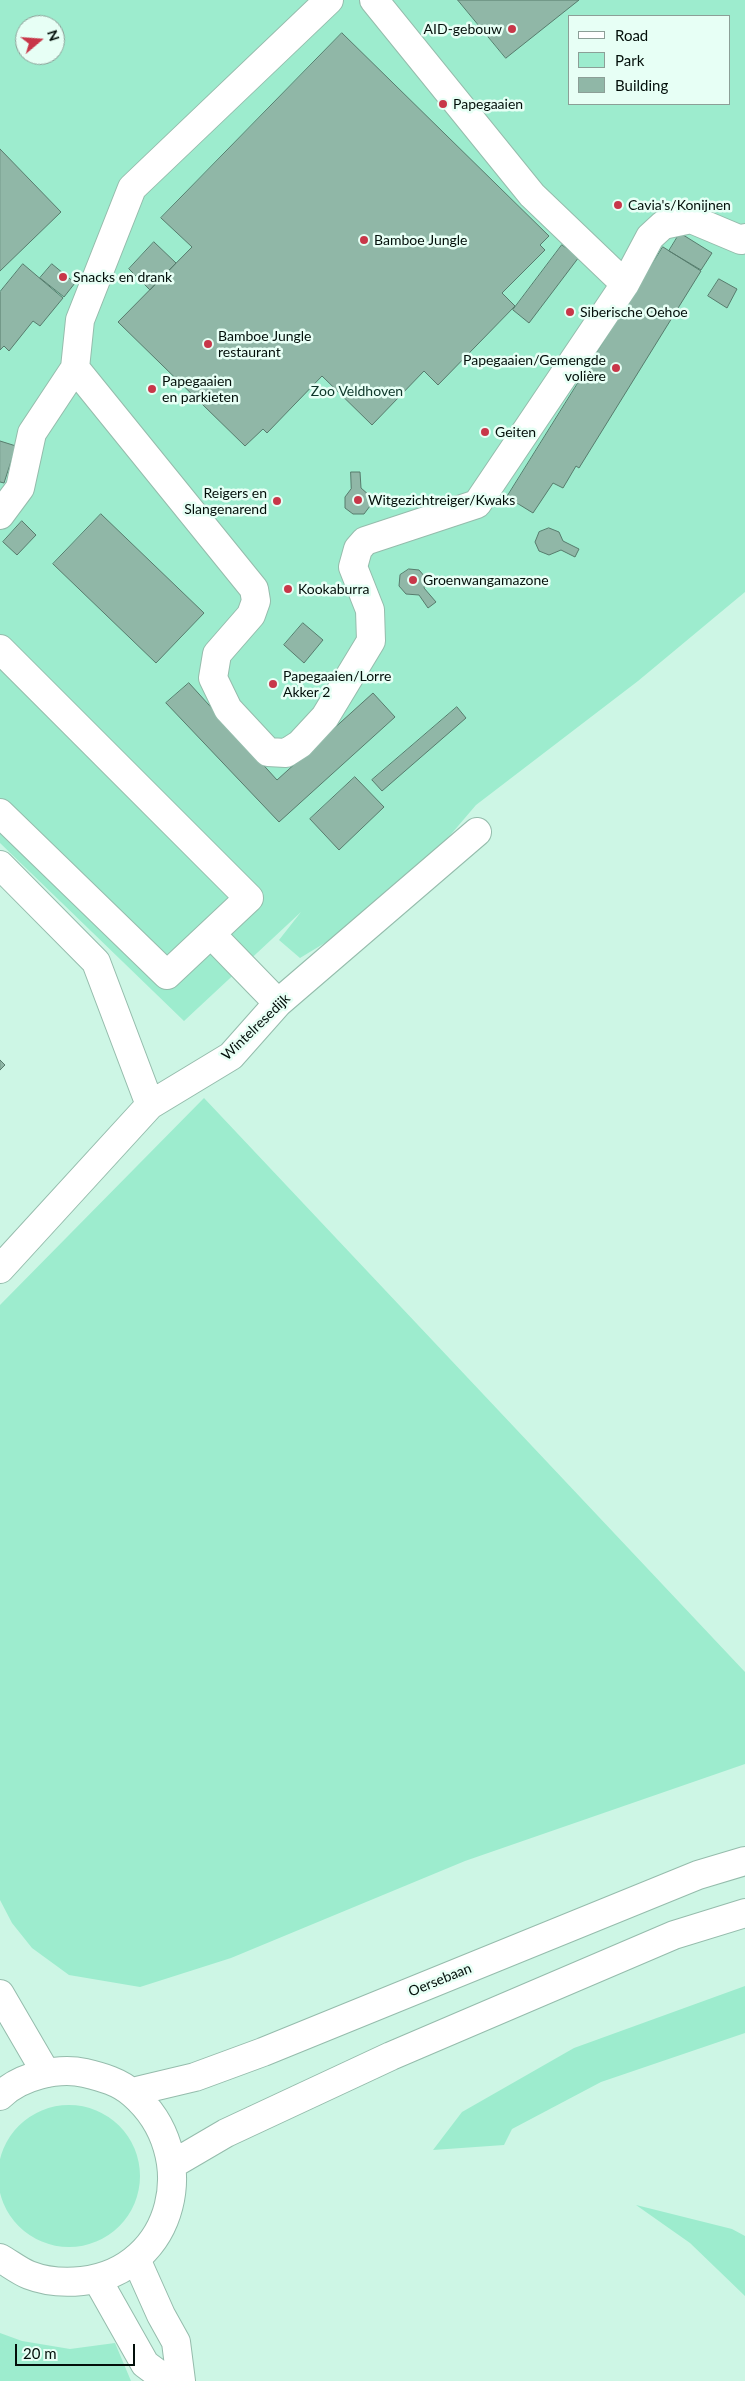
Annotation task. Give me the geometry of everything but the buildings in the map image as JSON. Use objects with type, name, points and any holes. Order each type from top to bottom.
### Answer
[{"type":"main road","points":[[0,515],[20,488],[32,433],[75,368],[80,320],[132,188],[329,0]]},
{"type":"main road","points":[[374,0],[532,194],[625,284]]},
{"type":"main road","points":[[75,368],[254,589],[256,601],[251,616],[218,654],[213,678],[228,708],[268,752],[286,753],[300,744],[325,717],[371,641],[370,610],[353,567],[358,550],[365,541],[477,504],[625,284],[650,237],[663,225],[691,219],[741,240],[745,238]]},
{"type":"main road","points":[[0,649],[249,898],[167,975],[0,813]]},
{"type":"main road","name":"Wintelresedijk","points":[[0,1269],[150,1105],[231,1056],[278,1004],[477,832]]},
{"type":"main road","points":[[0,865],[96,962],[150,1105]]},
{"type":"main road","points":[[211,934],[278,1004]]},
{"type":"main road","name":"Oersebaan","points":[[132,2092],[195,2077],[254,2055],[698,1876],[745,1861]]},
{"type":"main road","points":[[173,2164],[226,2133],[391,2056],[674,1935],[745,1913]]},
{"type":"main road","points":[[0,1994],[46,2073]]},
{"type":"main road","points":[[0,2258],[29,2275],[62,2283],[97,2279],[118,2271],[136,2258],[159,2232],[171,2199],[173,2164],[166,2137],[152,2113],[132,2092],[106,2078],[76,2071],[46,2073],[23,2081],[1,2093]]},
{"type":"main road","points":[[136,2258],[176,2342],[180,2381]]},
{"type":"main road","points":[[97,2279],[145,2364],[168,2381]]},
{"type":"green space","name":"Zoo Veldhoven","points":[[0,0],[745,0],[745,592],[638,681],[476,805],[394,901],[300,958],[279,940],[301,912],[184,1021],[0,843]]},
{"type":"green space","points":[[204,1098],[745,1672],[745,1764],[465,1861],[231,1958],[140,1987],[69,1975],[32,1948],[12,1923],[0,1900],[0,1305]]},
{"type":"green space","points":[[745,1986],[745,2033],[601,2082],[512,2129],[504,2145],[433,2150],[462,2112],[574,2048]]},
{"type":"green space","points":[[55,2106],[83,2106],[96,2110],[108,2117],[128,2137],[135,2149],[139,2162],[139,2190],[135,2203],[128,2215],[108,2235],[96,2242],[83,2246],[55,2246],[42,2242],[30,2235],[10,2215],[3,2203],[-1,2190],[-1,2162],[3,2149],[10,2137],[30,2117],[42,2110]]},
{"type":"green space","points":[[636,2205],[732,2229],[745,2236],[745,2296],[690,2243]]},
{"type":"green space","points":[[0,2333],[22,2341],[70,2349],[115,2343],[131,2381],[0,2381]]},
{"type":"place","name":"AID-gebouw","points":[[512,29]]},
{"type":"place","name":"Papegaaien","points":[[443,104]]},
{"type":"place","name":"Cavia's/Konijnen","points":[[618,205]]},
{"type":"place","name":"Bamboe Jungle","points":[[364,240]]},
{"type":"place","name":"Snacks en drank","points":[[63,277]]},
{"type":"place","name":"Siberische Oehoe","points":[[570,312]]},
{"type":"place","name":"Bamboe Jungle restaurant","points":[[208,344]]},
{"type":"place","name":"Papegaaien/Gemengde volière","points":[[616,368]]},
{"type":"place","name":"Papegaaien en parkieten","points":[[152,389]]},
{"type":"place","name":"Geiten","points":[[485,432]]},
{"type":"place","name":"Witgezichtreiger/Kwaks","points":[[358,500]]},
{"type":"place","name":"Reigers en Slangenarend","points":[[277,501]]},
{"type":"place","name":"Groenwangamazone","points":[[413,580]]},
{"type":"place","name":"Kookaburra","points":[[288,589]]},
{"type":"place","name":"Papegaaien/Lorre Akker 2","points":[[273,684]]}]
